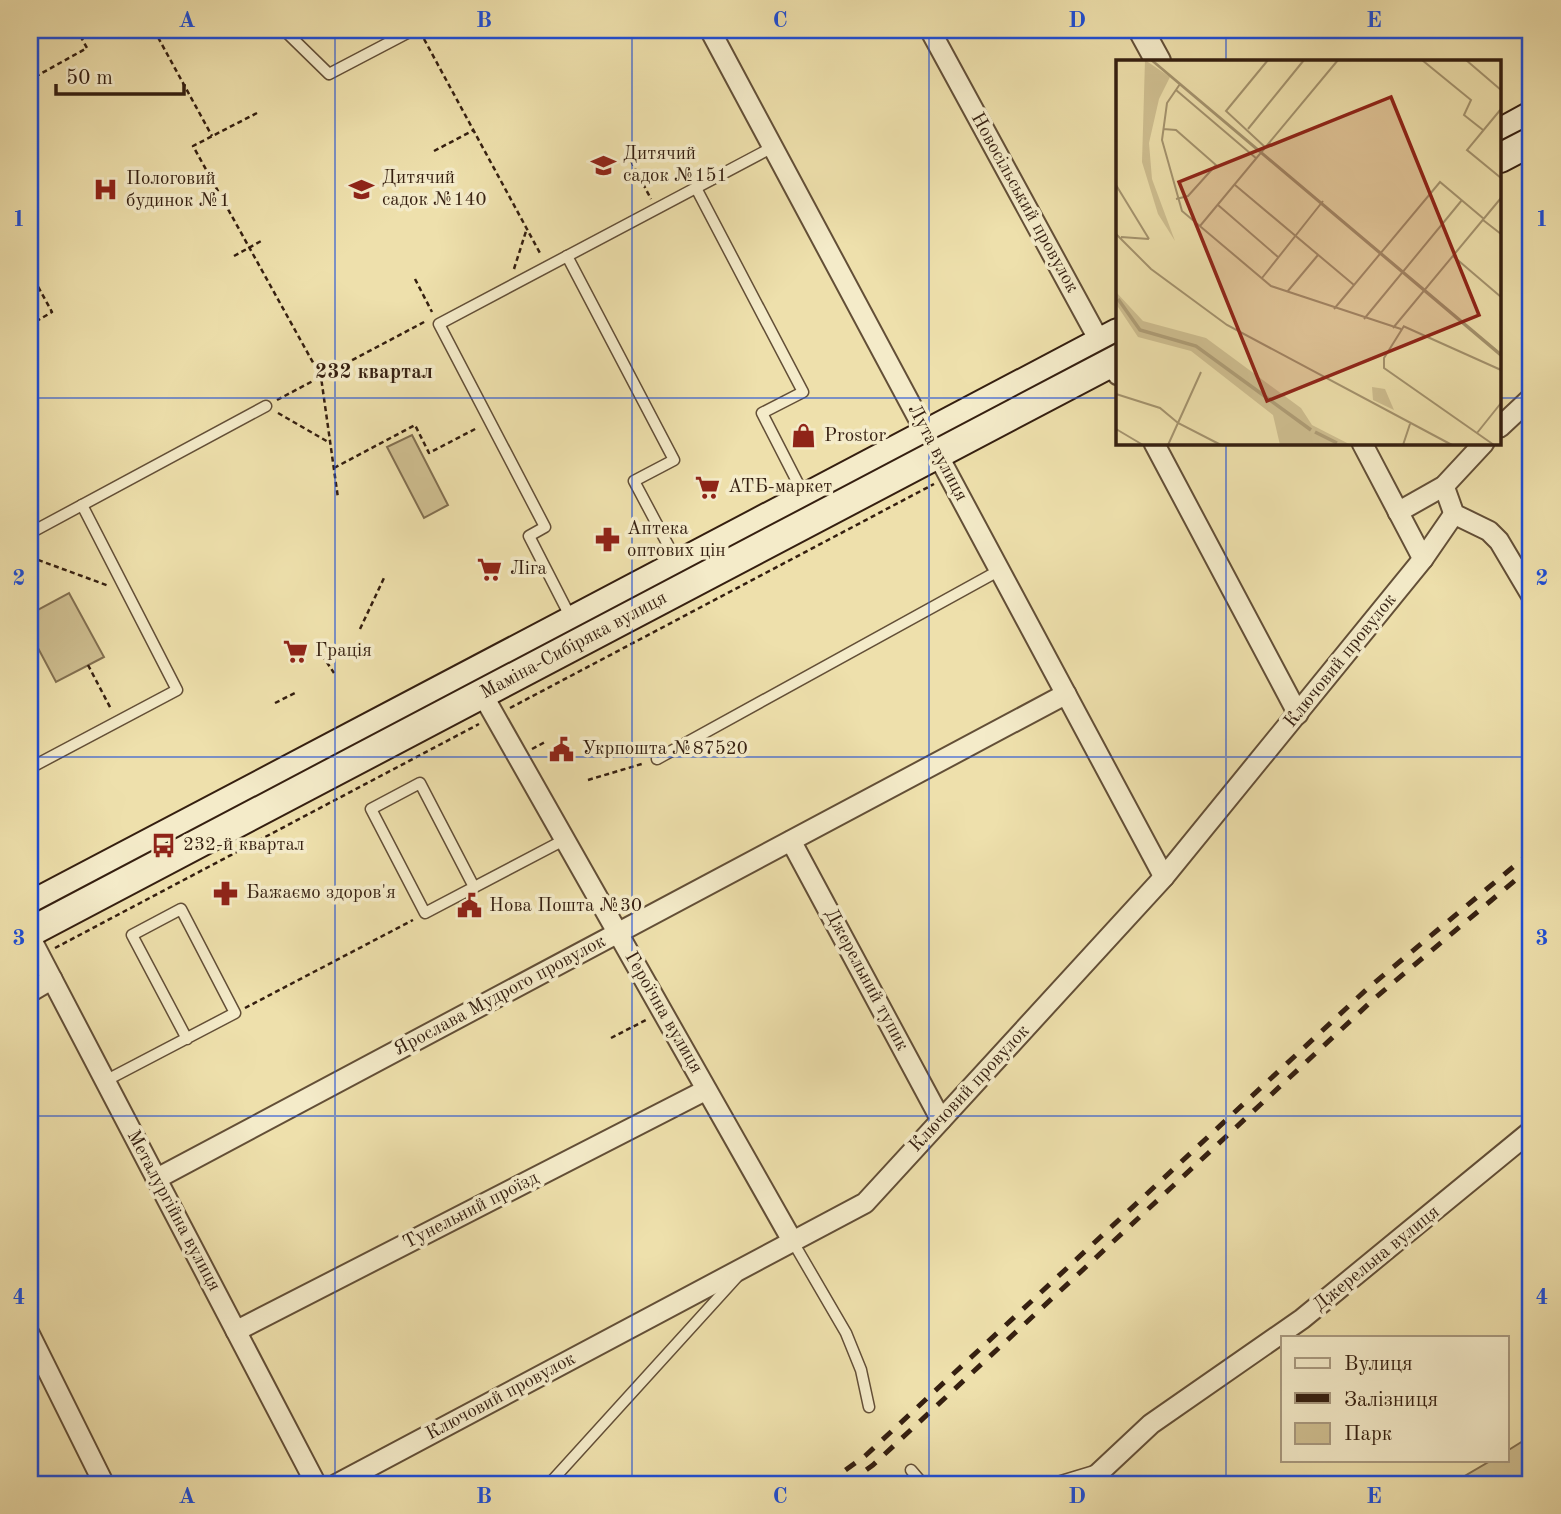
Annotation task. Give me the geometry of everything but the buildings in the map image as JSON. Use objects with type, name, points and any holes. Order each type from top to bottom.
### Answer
[{"type":"main road","points":[[1502,132],[1531,116]]},
{"type":"main road","points":[[1502,157],[1531,142]]},
{"type":"main road","name":"Маміна-Сибіряка вулиця","points":[[30,935],[477,684],[932,444],[1113,355]]},
{"type":"main road","name":"Маміна-Сибіряка вулиця","points":[[30,906],[477,684]]},
{"type":"street","name":"Лута вулиця","points":[[710,30],[1164,877]]},
{"type":"street","name":"Новосільський провулок","points":[[930,30],[1113,355]]},
{"type":"street","points":[[1141,30],[1157,60]]},
{"type":"street","points":[[1502,425],[1531,398]]},
{"type":"street","points":[[1155,444],[1298,714]]},
{"type":"street","points":[[1363,444],[1423,559]]},
{"type":"street","points":[[1398,512],[1444,486],[1483,444]]},
{"type":"street","points":[[1444,486],[1454,514],[1489,531],[1499,541],[1531,595]]},
{"type":"street","name":"Ключовий провулок","points":[[337,1484],[865,1203],[1164,877],[1423,559],[1454,514]]},
{"type":"street","name":"Героїчна вулиця","points":[[477,684],[793,1242]]},
{"type":"street","name":"Ярослава Мудрого провулок","points":[[156,1179],[1066,694]]},
{"type":"street","name":"Джерельний тупик","points":[[791,841],[941,1120]]},
{"type":"street","name":"Металургійна вулиця","points":[[30,935],[316,1484]]},
{"type":"street","points":[[30,992],[52,979]]},
{"type":"street","name":"Тунельний проїзд","points":[[236,1331],[706,1090]]},
{"type":"street","name":"Джерельна вулиця","points":[[1087,1484],[1151,1424],[1302,1319],[1531,1131]]},
{"type":"street","points":[[30,1335],[104,1484]]},
{"type":"lane","points":[[284,30],[329,74],[414,30]]},
{"type":"lane","points":[[578,630],[529,536],[545,527],[439,324],[773,147]]},
{"type":"lane","points":[[696,188],[803,392],[762,413],[811,508]]},
{"type":"lane","points":[[567,256],[674,460],[634,481],[683,575]]},
{"type":"lane","points":[[30,527],[32,532],[266,406]]},
{"type":"lane","points":[[31,764],[177,690],[82,505]]},
{"type":"lane","points":[[657,759],[1000,570]]},
{"type":"lane","points":[[474,887],[420,783],[371,809],[425,913],[564,840]]},
{"type":"lane","points":[[105,1082],[187,1039],[235,1013],[181,909],[132,935],[187,1039]]},
{"type":"lane","points":[[793,1242],[846,1334],[861,1370],[869,1407]]},
{"type":"lane","points":[[549,1484],[746,1267]]},
{"type":"lane","points":[[1051,1484],[1104,1468]]},
{"type":"lane","points":[[911,1469],[923,1484]]},
{"type":"path","points":[[30,118],[33,78],[87,48],[77,30]]},
{"type":"path","points":[[154,30],[212,136]]},
{"type":"path","points":[[419,30],[547,267]]},
{"type":"path","points":[[257,113],[193,146],[321,377],[338,498]]},
{"type":"path","points":[[434,151],[474,130]]},
{"type":"path","points":[[631,161],[653,202]]},
{"type":"path","points":[[509,287],[527,228]]},
{"type":"path","points":[[234,256],[263,240]]},
{"type":"path","points":[[30,272],[52,313],[30,324]]},
{"type":"path","points":[[415,279],[435,316]]},
{"type":"path","points":[[266,406],[321,377]]},
{"type":"path","points":[[266,406],[330,443]]},
{"type":"path","points":[[334,468],[415,425],[429,453],[489,421]]},
{"type":"path","points":[[30,557],[128,593]]},
{"type":"path","points":[[360,629],[384,578]]},
{"type":"path","points":[[322,655],[334,673]]},
{"type":"path","points":[[88,665],[118,722]]},
{"type":"path","points":[[275,703],[295,693]]},
{"type":"path","points":[[588,780],[657,759]]},
{"type":"path","points":[[235,1013],[425,913]]},
{"type":"path","points":[[611,1038],[662,1012]]},
{"type":"green space","points":[[412,435],[448,505],[424,518],[387,447]]},
{"type":"green space","points":[[69,593],[104,657],[56,682],[30,633],[30,614]]},
{"type":"green space","points":[[1531,1436],[1531,1484],[1451,1484],[1489,1462],[1508,1462],[1508,1450]]},
{"type":"tram line","points":[[1502,140],[1531,125]]},
{"type":"tram line","points":[[30,915],[1116,343]]},
{"type":"railway","points":[[826,1484],[865,1456],[1367,989],[1531,852]]},
{"type":"railway","points":[[847,1484],[873,1465],[1375,998],[1531,867]]},
{"type":"place","name":"Дитячий садок №151","points":[[603,165]]},
{"type":"place","name":"Дитячий садок №140","points":[[362,189]]},
{"type":"place","name":"Пологовий будинок №1","points":[[106,190]]},
{"type":"place","name":"Prostor","points":[[804,436]]},
{"type":"place","name":"АТБ-маркет","points":[[708,487]]},
{"type":"place","name":"Аптека оптових цін","points":[[607,540]]},
{"type":"place","name":"Ліга","points":[[490,569]]},
{"type":"place","name":"Грація","points":[[295,651]]},
{"type":"place","name":"Укрпошта №87520","points":[[562,749]]},
{"type":"place","name":"232-й квартал","points":[[163,845]]},
{"type":"place","name":"Бажаємо здоров'я","points":[[226,893]]},
{"type":"place","name":"Нова Пошта №30","points":[[469,906]]},
{"type":"district","name":"232 квартал","points":[[374,372]]}]
